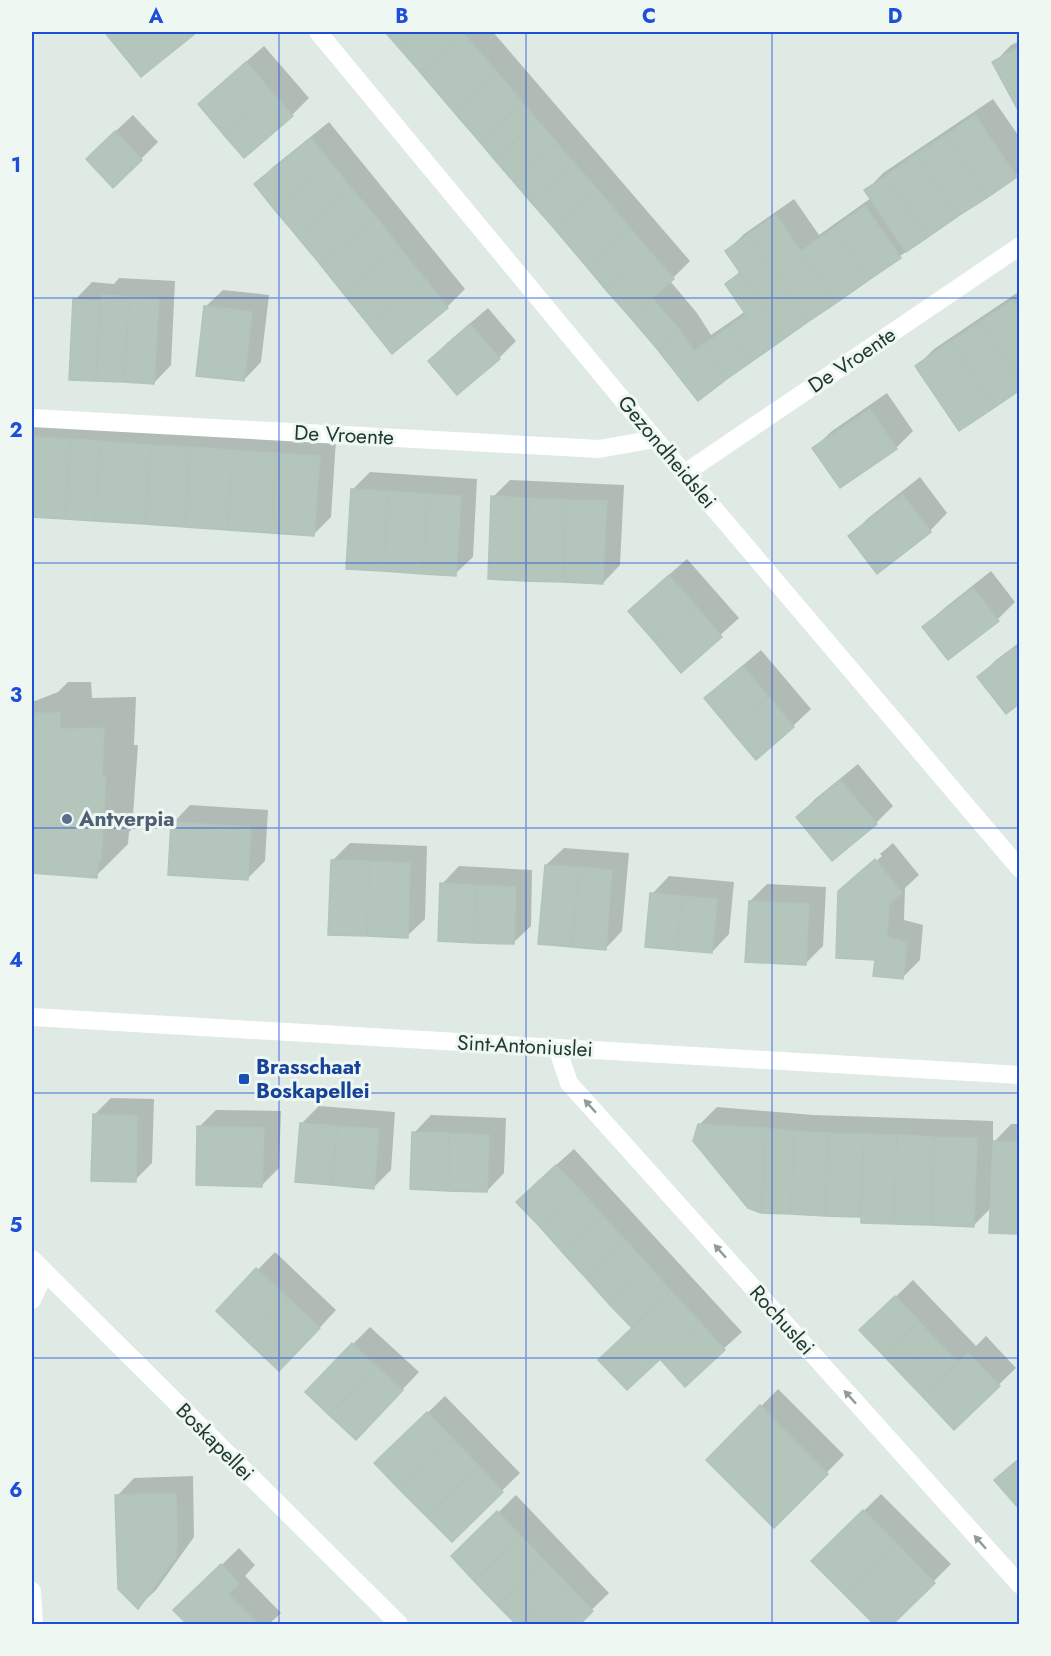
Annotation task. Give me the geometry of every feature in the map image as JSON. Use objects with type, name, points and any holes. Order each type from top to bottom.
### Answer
[{"type":"street","name":"Gezondheidslei","points":[[318,32],[655,439],[1020,869]]},
{"type":"street","name":"De Vroente","points":[[685,473],[1020,246]]},
{"type":"street","name":"De Vroente","points":[[32,418],[599,449],[655,439]]},
{"type":"street","name":"Sint-Antoniuslei","points":[[32,1017],[1020,1075]]},
{"type":"street","name":"Rochuslei","points":[[556,1048],[569,1083],[1020,1585]]},
{"type":"street","name":"Boskapellei","points":[[32,1258],[399,1624]]},
{"type":"street","points":[[32,1300],[45,1272]]},
{"type":"street","points":[[32,1591],[34,1624]]},
{"type":"building","points":[[109,32],[197,32],[141,77],[106,34]]},
{"type":"building","points":[[385,32],[421,32],[400,49]]},
{"type":"building","points":[[421,32],[462,32],[464,34],[420,72],[400,49]]},
{"type":"building","points":[[464,34],[498,73],[453,111],[420,72]]},
{"type":"building","points":[[1020,47],[1020,114],[992,62]]},
{"type":"building","points":[[246,62],[273,93],[224,135],[198,104]]},
{"type":"building","points":[[498,73],[523,103],[479,141],[453,111]]},
{"type":"building","points":[[273,93],[293,116],[244,158],[224,135]]},
{"type":"building","points":[[523,103],[538,121],[494,159],[479,141]]},
{"type":"building","points":[[975,115],[1017,177],[988,197],[946,135]]},
{"type":"building","points":[[538,121],[557,143],[513,181],[494,159]]},
{"type":"building","points":[[115,131],[142,160],[113,188],[86,159]]},
{"type":"building","points":[[946,135],[988,197],[958,216],[916,154]]},
{"type":"building","points":[[311,138],[331,163],[274,209],[254,184]]},
{"type":"building","points":[[557,143],[574,163],[530,201],[513,181]]},
{"type":"building","points":[[916,154],[958,216],[928,237],[886,176]]},
{"type":"building","points":[[331,163],[352,189],[296,235],[274,209]]},
{"type":"building","points":[[574,163],[597,189],[553,227],[530,201]]},
{"type":"building","points":[[886,176],[928,237],[906,252],[864,190]]},
{"type":"building","points":[[352,189],[377,218],[320,264],[296,235]]},
{"type":"building","points":[[597,189],[630,228],[586,266],[553,227]]},
{"type":"building","points":[[865,206],[901,258],[870,279],[835,227]]},
{"type":"building","points":[[776,215],[836,303],[809,321],[748,234]]},
{"type":"building","points":[[377,218],[399,247],[343,293],[320,264]]},
{"type":"building","points":[[835,227],[870,279],[836,303],[801,251]]},
{"type":"building","points":[[630,228],[650,252],[606,290],[586,266]]},
{"type":"building","points":[[748,234],[809,321],[785,338],[725,251]]},
{"type":"building","points":[[399,247],[425,279],[368,324],[343,293]]},
{"type":"building","points":[[650,252],[674,279],[630,317],[606,290]]},
{"type":"building","points":[[740,273],[785,338],[751,362],[727,328],[746,315],[725,284]]},
{"type":"building","points":[[425,279],[448,308],[392,354],[368,324]]},
{"type":"building","points":[[101,295],[129,297],[124,382],[96,381]]},
{"type":"building","points":[[129,297],[159,298],[154,384],[124,382]]},
{"type":"building","points":[[652,298],[680,330],[658,350],[630,317]]},
{"type":"building","points":[[73,299],[100,301],[96,381],[69,380]]},
{"type":"building","points":[[1013,300],[1020,309],[1020,380],[980,322]]},
{"type":"building","points":[[204,306],[252,312],[244,381],[196,376]]},
{"type":"building","points":[[980,322],[1020,380],[1020,390],[995,407],[951,341]]},
{"type":"building","points":[[470,324],[500,359],[457,395],[428,361]]},
{"type":"building","points":[[727,328],[751,362],[728,378],[704,344]]},
{"type":"building","points":[[680,330],[694,351],[704,344],[728,378],[698,401],[658,350]]},
{"type":"building","points":[[951,341],[995,407],[959,431],[915,366]]},
{"type":"building","points":[[870,409],[897,449],[840,488],[812,448]]},
{"type":"building","points":[[34,437],[71,439],[65,519],[32,517]]},
{"type":"building","points":[[71,439],[100,441],[95,521],[65,519]]},
{"type":"building","points":[[100,441],[151,445],[145,524],[95,521]]},
{"type":"building","points":[[151,445],[190,447],[185,527],[145,524]]},
{"type":"building","points":[[190,447],[233,450],[228,530],[185,527]]},
{"type":"building","points":[[233,450],[276,453],[271,533],[228,530]]},
{"type":"building","points":[[276,453],[320,456],[314,536],[271,533]]},
{"type":"building","points":[[351,489],[388,491],[383,571],[346,569]]},
{"type":"building","points":[[388,491],[427,494],[423,574],[383,571]]},
{"type":"building","points":[[427,494],[461,496],[456,576],[423,574]]},
{"type":"building","points":[[902,494],[931,532],[877,574],[848,536]]},
{"type":"building","points":[[491,496],[529,498],[525,581],[488,579]]},
{"type":"building","points":[[529,498],[566,500],[563,582],[525,581]]},
{"type":"building","points":[[566,500],[607,501],[603,584],[563,582]]},
{"type":"building","points":[[669,575],[696,606],[655,642],[628,611]]},
{"type":"building","points":[[973,588],[999,621],[948,660],[922,627]]},
{"type":"building","points":[[696,606],[722,637],[681,673],[655,642]]},
{"type":"building","points":[[1014,648],[1020,655],[1020,703],[1006,714],[977,677]]},
{"type":"building","points":[[743,666],[768,696],[729,728],[704,698]]},
{"type":"building","points":[[768,696],[794,727],[756,760],[729,728]]},
{"type":"building","name":"Antverpia","points":[[35,713],[60,713],[60,729],[104,728],[102,776],[106,776],[101,862],[98,862],[97,878],[32,873],[32,722],[35,721]]},
{"type":"building","points":[[840,780],[877,824],[832,861],[796,817]]},
{"type":"building","points":[[171,822],[251,827],[248,880],[168,875]]},
{"type":"building","points":[[875,859],[902,893],[889,905],[887,937],[907,942],[903,979],[873,976],[875,960],[836,958],[838,891]]},
{"type":"building","points":[[331,860],[369,861],[367,936],[328,935]]},
{"type":"building","points":[[369,861],[410,863],[408,938],[367,936]]},
{"type":"building","points":[[545,865],[579,867],[572,947],[538,944]]},
{"type":"building","points":[[579,867],[612,870],[606,950],[572,947]]},
{"type":"building","points":[[440,883],[476,885],[474,943],[438,941]]},
{"type":"building","points":[[476,885],[516,887],[514,944],[474,943]]},
{"type":"building","points":[[650,893],[682,896],[677,950],[645,947]]},
{"type":"building","points":[[682,896],[717,899],[712,953],[677,950]]},
{"type":"building","points":[[749,901],[809,904],[806,965],[745,962]]},
{"type":"building","points":[[93,1114],[137,1116],[136,1182],[91,1181]]},
{"type":"building","points":[[300,1123],[337,1126],[332,1185],[295,1182]]},
{"type":"building","points":[[698,1124],[766,1128],[761,1213],[748,1208],[693,1141]]},
{"type":"building","points":[[197,1126],[264,1128],[262,1187],[196,1185]]},
{"type":"building","points":[[337,1126],[379,1129],[374,1189],[332,1185]]},
{"type":"building","points":[[766,1128],[794,1131],[791,1214],[761,1213]]},
{"type":"building","points":[[794,1131],[828,1133],[825,1216],[791,1214]]},
{"type":"building","points":[[412,1132],[449,1133],[448,1191],[410,1189]]},
{"type":"building","points":[[449,1133],[489,1135],[487,1192],[448,1191]]},
{"type":"building","points":[[828,1133],[864,1134],[860,1217],[825,1216]]},
{"type":"building","points":[[864,1134],[897,1135],[894,1224],[861,1223]]},
{"type":"building","points":[[897,1135],[934,1137],[931,1225],[894,1224]]},
{"type":"building","points":[[934,1137],[977,1138],[974,1227],[931,1225]]},
{"type":"building","points":[[993,1141],[1020,1142],[1020,1234],[989,1233]]},
{"type":"building","points":[[556,1165],[581,1191],[541,1228],[516,1202]]},
{"type":"building","points":[[581,1191],[603,1216],[563,1253],[541,1228]]},
{"type":"building","points":[[603,1216],[626,1241],[586,1278],[563,1253]]},
{"type":"building","points":[[626,1241],[650,1267],[609,1304],[586,1278]]},
{"type":"building","points":[[650,1267],[671,1291],[632,1328],[609,1304]]},
{"type":"building","points":[[256,1268],[288,1298],[247,1341],[216,1311]]},
{"type":"building","points":[[671,1291],[700,1322],[627,1390],[598,1360]]},
{"type":"building","points":[[895,1296],[919,1321],[883,1355],[859,1330]]},
{"type":"building","points":[[288,1298],[320,1328],[279,1371],[247,1341]]},
{"type":"building","points":[[919,1321],[936,1340],[901,1374],[883,1355]]},
{"type":"building","points":[[700,1322],[725,1350],[685,1387],[660,1359]]},
{"type":"building","points":[[936,1340],[958,1362],[922,1396],[901,1374]]},
{"type":"building","points":[[352,1343],[376,1366],[329,1415],[305,1392]]},
{"type":"building","points":[[968,1353],[1000,1386],[954,1430],[922,1396]]},
{"type":"building","points":[[376,1366],[403,1390],[356,1440],[329,1415]]},
{"type":"building","points":[[760,1405],[790,1436],[736,1490],[706,1460]]},
{"type":"building","points":[[427,1412],[453,1439],[400,1490],[374,1463]]},
{"type":"building","points":[[790,1436],[828,1474],[774,1528],[736,1490]]},
{"type":"building","points":[[453,1439],[479,1466],[427,1517],[400,1490]]},
{"type":"building","points":[[1020,1458],[1020,1510],[994,1480]]},
{"type":"building","points":[[479,1466],[503,1492],[452,1542],[427,1517]]},
{"type":"building","points":[[176,1493],[177,1556],[138,1609],[118,1589],[115,1495]]},
{"type":"building","points":[[863,1510],[896,1543],[844,1594],[811,1561]]},
{"type":"building","points":[[497,1511],[521,1536],[474,1581],[451,1556]]},
{"type":"building","points":[[521,1536],[545,1561],[498,1606],[474,1581]]},
{"type":"building","points":[[896,1543],[935,1583],[893,1624],[874,1624],[844,1594]]},
{"type":"building","points":[[545,1561],[566,1583],[522,1624],[516,1624],[498,1606]]},
{"type":"building","points":[[221,1564],[239,1583],[228,1594],[258,1624],[187,1624],[173,1610]]},
{"type":"building","points":[[566,1583],[593,1611],[580,1624],[522,1624]]},
{"type":"place","name":"Antverpia","points":[[67,819]]},
{"type":"place","name":"Brasschaat Boskapellei","points":[[244,1079]]}]
